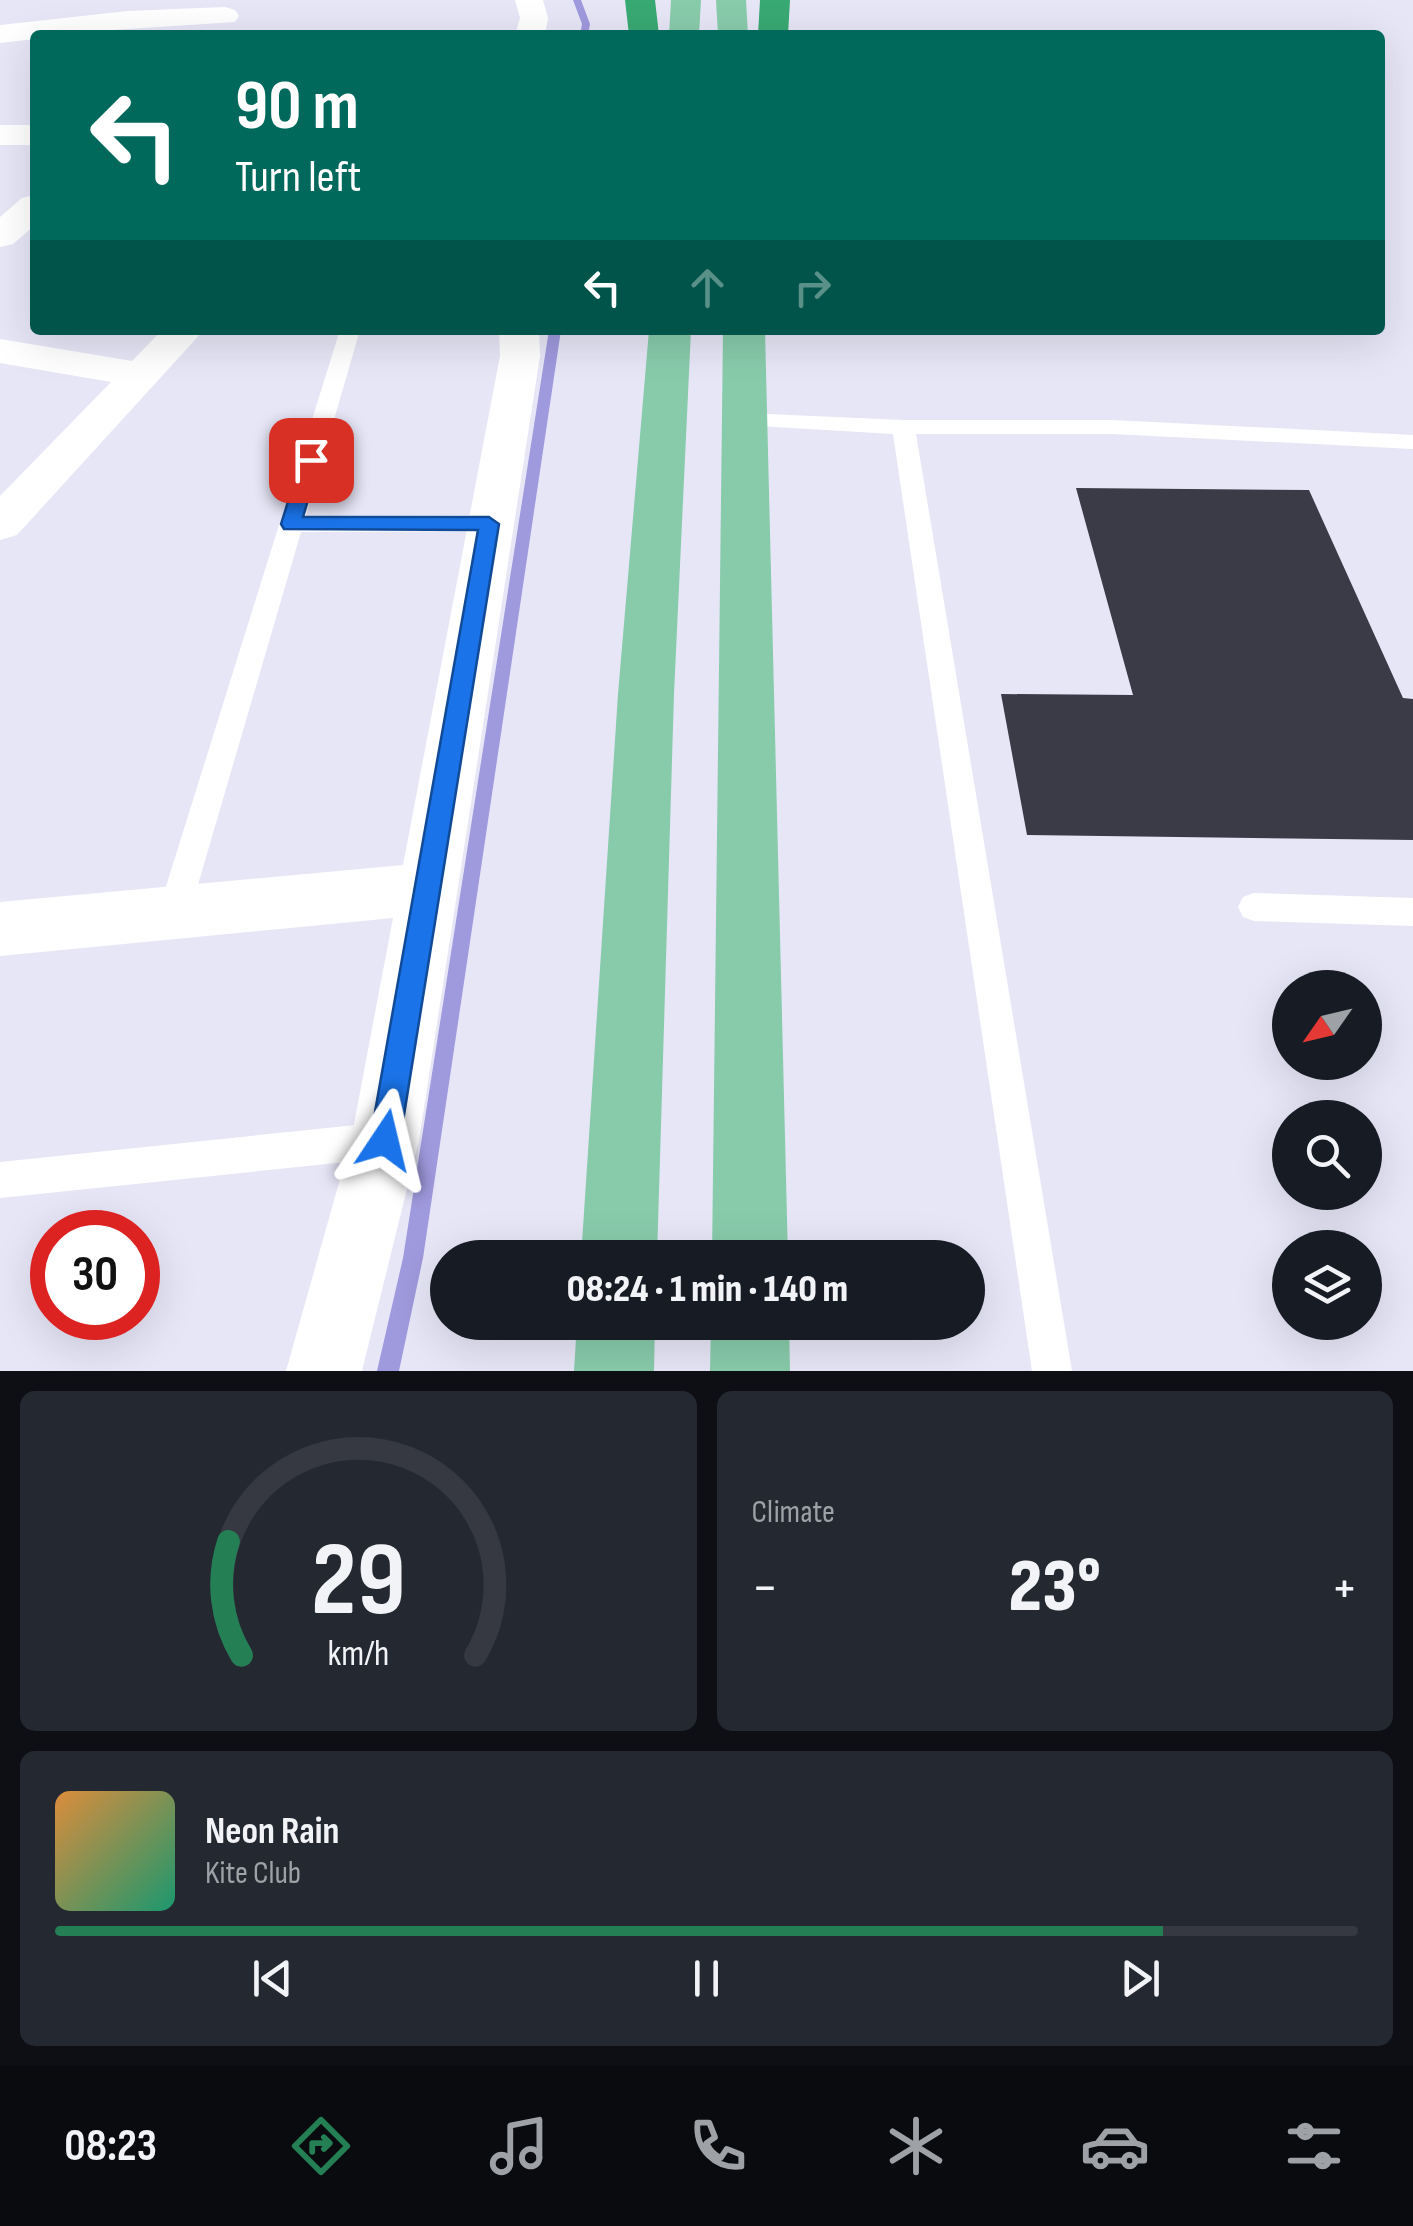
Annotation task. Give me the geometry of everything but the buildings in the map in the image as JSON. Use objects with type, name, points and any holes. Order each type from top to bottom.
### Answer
[{"type":"highway","points":[[640,0],[643,30]]},
{"type":"highway","points":[[773,30],[775,0]]},
{"type":"main road","points":[[684,30],[686,0]]},
{"type":"main road","points":[[731,0],[732,30]]},
{"type":"main road","points":[[620,1240],[646,694],[670,335]]},
{"type":"main road","points":[[744,335],[750,1240]]},
{"type":"main road","points":[[614,1371],[615,1340]]},
{"type":"main road","points":[[750,1340],[750,1371]]},
{"type":"street","points":[[529,0],[534,18],[531,30]]},
{"type":"street","points":[[37,30],[128,20],[225,17]]},
{"type":"street","points":[[0,34],[30,31]]},
{"type":"street","points":[[0,134],[30,136]]},
{"type":"street","points":[[0,236],[30,210]]},
{"type":"street","points":[[0,524],[179,335]]},
{"type":"street","points":[[324,1371],[385,1140],[520,356],[519,335]]},
{"type":"street","points":[[0,352],[142,374]]},
{"type":"street","points":[[0,929],[429,888]]},
{"type":"lane","points":[[174,912],[348,335]]},
{"type":"lane","points":[[747,420],[903,427],[1112,427],[1413,442]]},
{"type":"lane","points":[[903,427],[1052,1371]]},
{"type":"lane","points":[[291,524],[489,524]]},
{"type":"lane","points":[[1254,908],[1413,912]]},
{"type":"lane","points":[[0,1180],[385,1140]]},
{"type":"waterway","points":[[577,0],[585,30]]},
{"type":"waterway","points":[[388,1371],[413,1258],[554,335]]},
{"type":"route","points":[[311,460],[291,524],[489,524],[385,1140]]}]
